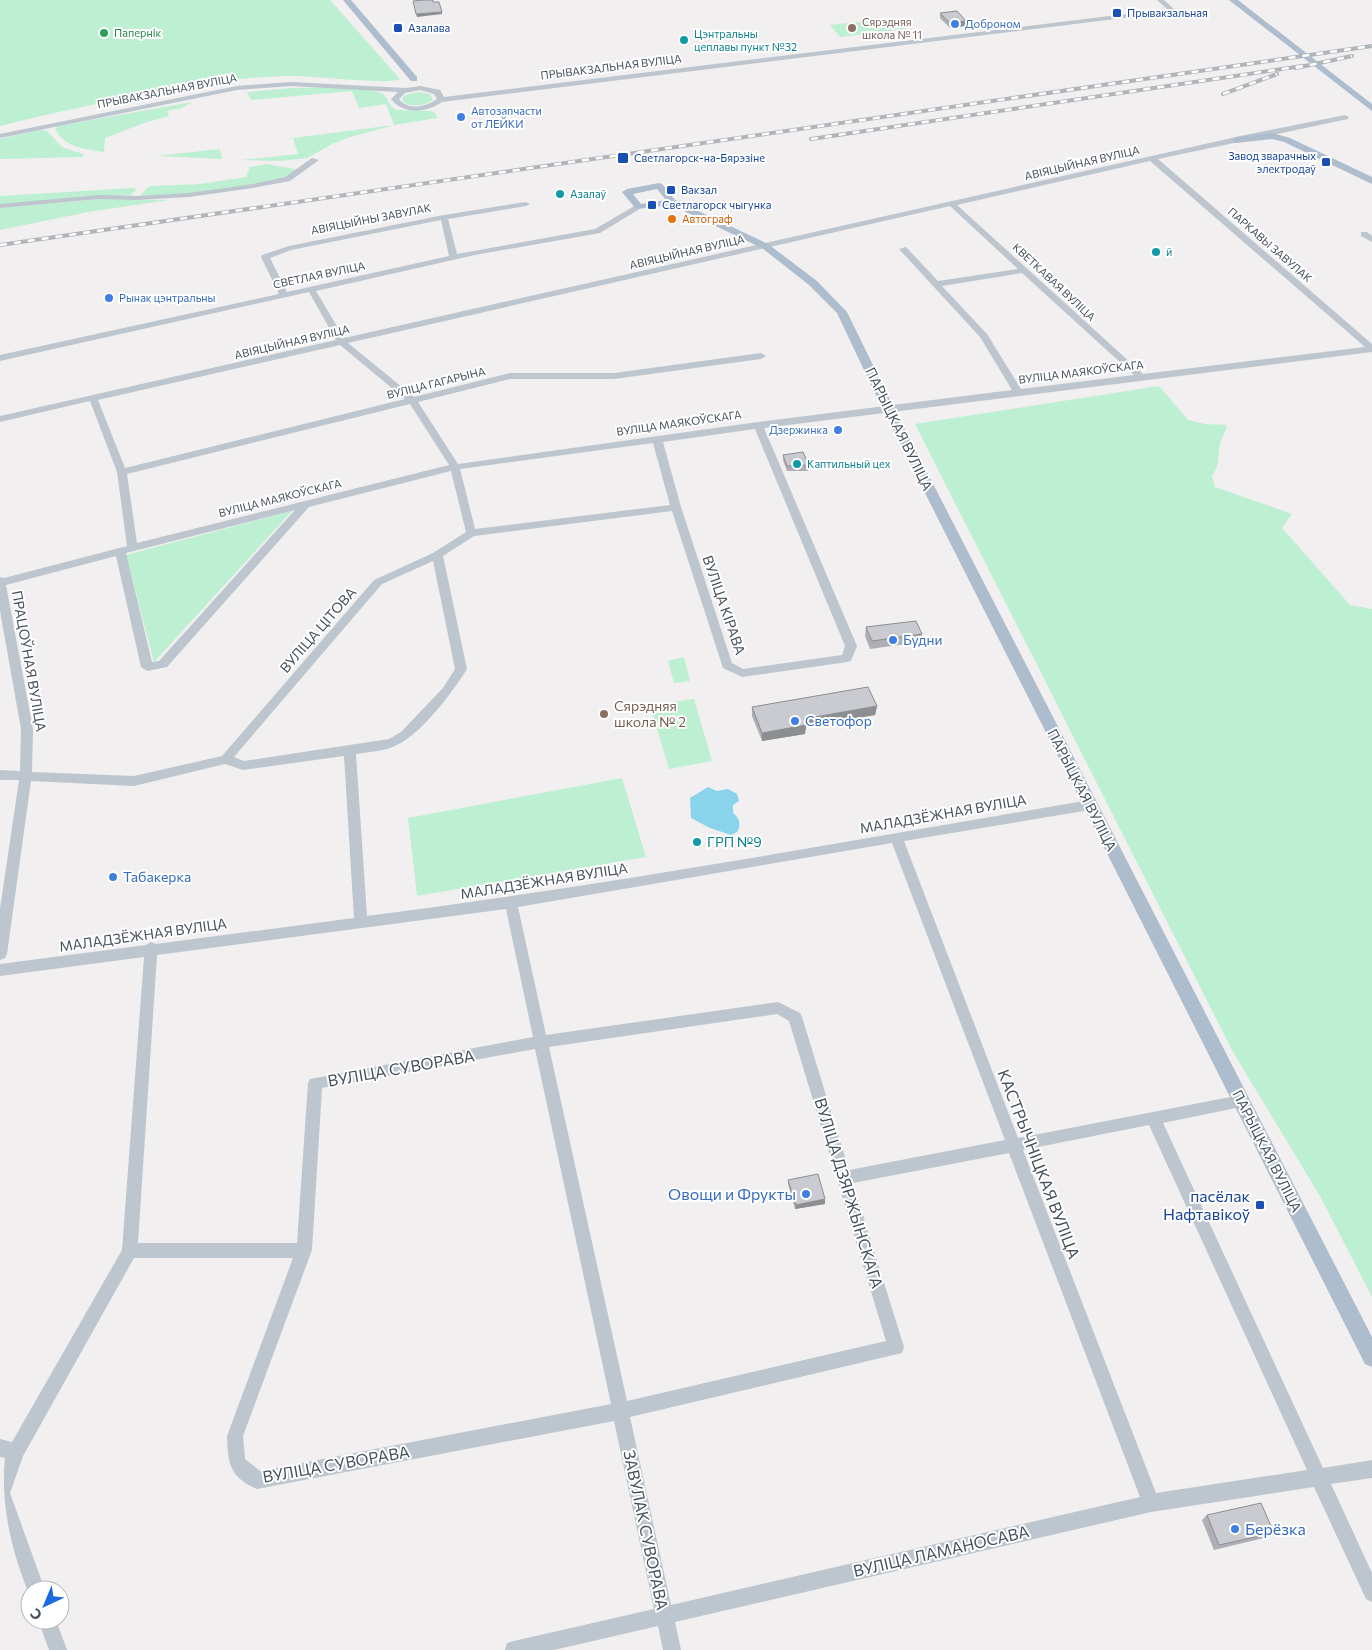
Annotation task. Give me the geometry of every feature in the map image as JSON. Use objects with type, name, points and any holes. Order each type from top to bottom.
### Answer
[{"type":"main road","points":[[347,0],[414,79]]},
{"type":"main road","points":[[1233,0],[1372,108]]},
{"type":"main road","name":"АВІЯЦЫЙНАЯ ВУЛІЦА","points":[[1236,140],[1272,136],[1287,140],[1372,181]]},
{"type":"main road","points":[[639,207],[627,192],[659,186],[672,202],[765,246]]},
{"type":"main road","name":"СВЕТЛАЯ ВУЛІЦА","points":[[639,207],[672,202]]},
{"type":"main road","name":"ПАРЫЦКАЯ ВУЛІЦА","points":[[765,246],[813,283],[842,312],[888,408],[1372,1357]]},
{"type":"street","name":"ПРЫВАКЗАЛЬНАЯ ВУЛІЦА","points":[[370,87],[386,91],[402,107],[427,107],[440,100],[1172,10],[1160,0]]},
{"type":"street","points":[[395,99],[398,94],[408,90],[414,79],[427,89],[437,92],[441,97],[440,100]]},
{"type":"street","name":"ПРЫВАКЗАЛЬНАЯ ВУЛІЦА","points":[[0,136],[237,88],[291,84],[408,90],[427,89]]},
{"type":"street","points":[[1236,140],[1345,117]]},
{"type":"street","name":"АВІЯЦЫЙНАЯ ВУЛІЦА","points":[[0,419],[1236,140]]},
{"type":"street","name":"ПАРКАВЫ ЗАВУЛАК","points":[[1153,158],[1372,349]]},
{"type":"street","points":[[0,206],[99,197],[136,198],[188,194],[253,186],[287,179],[315,160]]},
{"type":"street","name":"АВІЯЦЫЙНЫ ЗАВУЛАК","points":[[284,295],[265,257],[289,248],[444,217],[526,204]]},
{"type":"street","name":"КВЕТКАВАЯ ВУЛІЦА","points":[[952,204],[1141,377]]},
{"type":"street","name":"СВЕТЛАЯ ВУЛІЦА","points":[[0,358],[454,258],[597,231],[639,207]]},
{"type":"street","points":[[444,217],[454,258]]},
{"type":"street","points":[[1364,234],[1372,240]]},
{"type":"street","points":[[903,249],[984,336],[1018,392]]},
{"type":"street","points":[[937,284],[1024,270]]},
{"type":"street","points":[[311,290],[342,342],[413,400],[455,467],[471,532]]},
{"type":"street","name":"ВУЛІЦА МАЯКОЎСКАГА","points":[[0,582],[455,467],[888,408],[1372,349]]},
{"type":"street","name":"ВУЛІЦА ГАГАРЫНА","points":[[122,472],[510,376],[614,376],[761,356]]},
{"type":"street","points":[[93,398],[122,472],[132,548]]},
{"type":"street","name":"ВУЛІЦА КІРАВА","points":[[656,439],[676,507],[728,665],[742,673],[847,658],[851,646],[758,425]]},
{"type":"street","points":[[120,551],[146,667],[163,664],[305,505]]},
{"type":"street","name":"ВУЛІЦА ЦІТОВА","points":[[226,759],[378,582],[437,555],[471,532],[676,507]]},
{"type":"street","points":[[0,775],[134,781],[226,759],[243,766],[392,743],[405,736],[447,691],[461,669],[437,555]]},
{"type":"street","name":"ПРАЦОЎНАЯ ВУЛІЦА","points":[[0,582],[28,729],[26,776],[0,954]]},
{"type":"street","points":[[350,751],[361,922]]},
{"type":"street","name":"МАЛАДЗЁЖНАЯ ВУЛІЦА","points":[[0,970],[151,948],[511,903],[1090,804]]},
{"type":"street","name":"КАСТРЫЧНІЦКАЯ ВУЛІЦА","points":[[896,837],[1151,1503]]},
{"type":"street","points":[[511,903],[620,1411]]},
{"type":"street","points":[[32,1580],[0,1493],[8,1450],[130,1251],[151,948]]},
{"type":"street","name":"ВУЛІЦА ДЗЯРЖЫНСКАГА","points":[[540,1042],[778,1008],[795,1017],[896,1347],[620,1411]]},
{"type":"street","name":"ВУЛІЦА СУВОРАВА","points":[[540,1042],[315,1083],[304,1250],[235,1436],[237,1463],[257,1480],[620,1411]]},
{"type":"street","points":[[845,1178],[1241,1101]]},
{"type":"street","points":[[1153,1118],[1372,1593]]},
{"type":"street","points":[[130,1251],[304,1250]]},
{"type":"street","name":"ЗАВУЛАК СУВОРАВА","points":[[620,1411],[672,1650]]},
{"type":"street","name":"ВУЛІЦА ЛАМАНОСАВА","points":[[514,1650],[1151,1503],[1372,1469]]},
{"type":"street","points":[[51,1630],[58,1650]]},
{"type":"green space","points":[[0,0],[330,0],[400,79],[394,81],[368,81],[274,76],[232,80],[129,97],[0,126]]},
{"type":"green space","points":[[896,18],[907,29],[840,37],[830,25]]},
{"type":"green space","points":[[292,88],[355,88],[378,92],[384,95],[396,110],[430,111],[435,113],[437,118],[394,125],[386,104],[359,108],[352,91],[251,100],[247,92]]},
{"type":"green space","points":[[417,92],[430,94],[433,100],[426,104],[418,105],[409,105],[402,101],[403,96]]},
{"type":"green space","points":[[192,102],[181,108],[167,111],[169,116],[144,123],[105,138],[104,152],[76,147],[64,140],[55,129],[58,126]]},
{"type":"green space","points":[[394,125],[347,138],[307,158],[280,161],[241,160],[298,154],[293,138]]},
{"type":"green space","points":[[38,130],[47,131],[62,147],[83,154],[83,157],[0,159],[0,139]]},
{"type":"green space","points":[[220,149],[222,159],[156,156]]},
{"type":"green space","points":[[266,164],[295,169],[292,174],[275,180],[239,188],[182,194],[141,195],[148,187],[200,184],[246,177],[250,167]]},
{"type":"green space","points":[[137,189],[131,195],[0,205],[0,196]]},
{"type":"green space","points":[[101,199],[169,200],[88,212],[0,230],[0,208]]},
{"type":"green space","points":[[1159,386],[1188,420],[1205,424],[1227,425],[1220,444],[1218,464],[1212,476],[1215,487],[1292,514],[1282,528],[1350,605],[1372,609],[1372,1297],[1320,1196],[1233,1052],[915,424]]},
{"type":"green space","points":[[292,511],[154,662],[126,555]]},
{"type":"green space","points":[[684,657],[690,681],[674,683],[668,661]]},
{"type":"green space","points":[[694,699],[712,761],[669,769],[650,705]]},
{"type":"green space","points":[[622,778],[646,857],[417,896],[408,818]]},
{"type":"water","points":[[708,787],[717,791],[728,789],[737,794],[739,801],[733,805],[733,813],[739,821],[737,832],[731,835],[710,828],[691,818],[690,798]]},
{"type":"building","points":[[413,1],[439,2],[442,12],[416,14]]},
{"type":"building","points":[[957,11],[966,21],[950,23],[940,13]]},
{"type":"building","points":[[803,452],[809,465],[787,466],[783,455]]},
{"type":"building","points":[[916,621],[922,634],[872,641],[866,627]]},
{"type":"building","points":[[868,687],[877,706],[804,719],[806,725],[762,733],[752,707]]},
{"type":"building","name":"Овощи и Фрукты","points":[[818,1174],[825,1199],[796,1205],[788,1180]]},
{"type":"building","name":"Берёзка","points":[[1261,1503],[1274,1533],[1219,1545],[1207,1515]]},
{"type":"railway","points":[[0,245],[1372,46]]},
{"type":"railway","points":[[1296,68],[1352,56]]},
{"type":"railway","points":[[811,139],[1302,66]]},
{"type":"railway","points":[[1223,94],[1277,74]]},
{"type":"place","name":"Прывакзальная","points":[[1117,13]]},
{"type":"place","name":"Доброном","points":[[955,24]]},
{"type":"place","name":"Азалава","points":[[398,28]]},
{"type":"place","name":"Сярэдняя школа № 11","points":[[852,28]]},
{"type":"place","name":"Папернік","points":[[104,33]]},
{"type":"place","name":"Цэнтральны цеплавы пункт №32","points":[[684,40]]},
{"type":"place","name":"Автозапчасти от ЛЕЙКИ","points":[[461,117]]},
{"type":"place","name":"Светлагорск-на-Бярэзіне","points":[[623,158]]},
{"type":"place","name":"Завод зварачных электродаў","points":[[1326,162]]},
{"type":"place","name":"Вакзал","points":[[671,190]]},
{"type":"place","name":"Азалаў","points":[[560,194]]},
{"type":"place","name":"Светлагорск чыгунка","points":[[652,205]]},
{"type":"place","name":"Автограф","points":[[672,219]]},
{"type":"place","name":"й","points":[[1156,252]]},
{"type":"place","name":"Рынак цэнтральны","points":[[109,298]]},
{"type":"place","name":"Дзержинка","points":[[838,430]]},
{"type":"place","name":"Каптильный цех","points":[[797,464]]},
{"type":"place","name":"Будни","points":[[893,640]]},
{"type":"place","name":"Сярэдняя школа № 2","points":[[604,714]]},
{"type":"place","name":"Светофор","points":[[795,721]]},
{"type":"place","name":"ГРП №9","points":[[697,842]]},
{"type":"place","name":"Табакерка","points":[[113,877]]},
{"type":"place","name":"Овощи и Фрукты","points":[[806,1194]]},
{"type":"place","name":"пасёлак Нафтавікоў","points":[[1260,1205]]},
{"type":"place","name":"Берёзка","points":[[1235,1529]]}]
